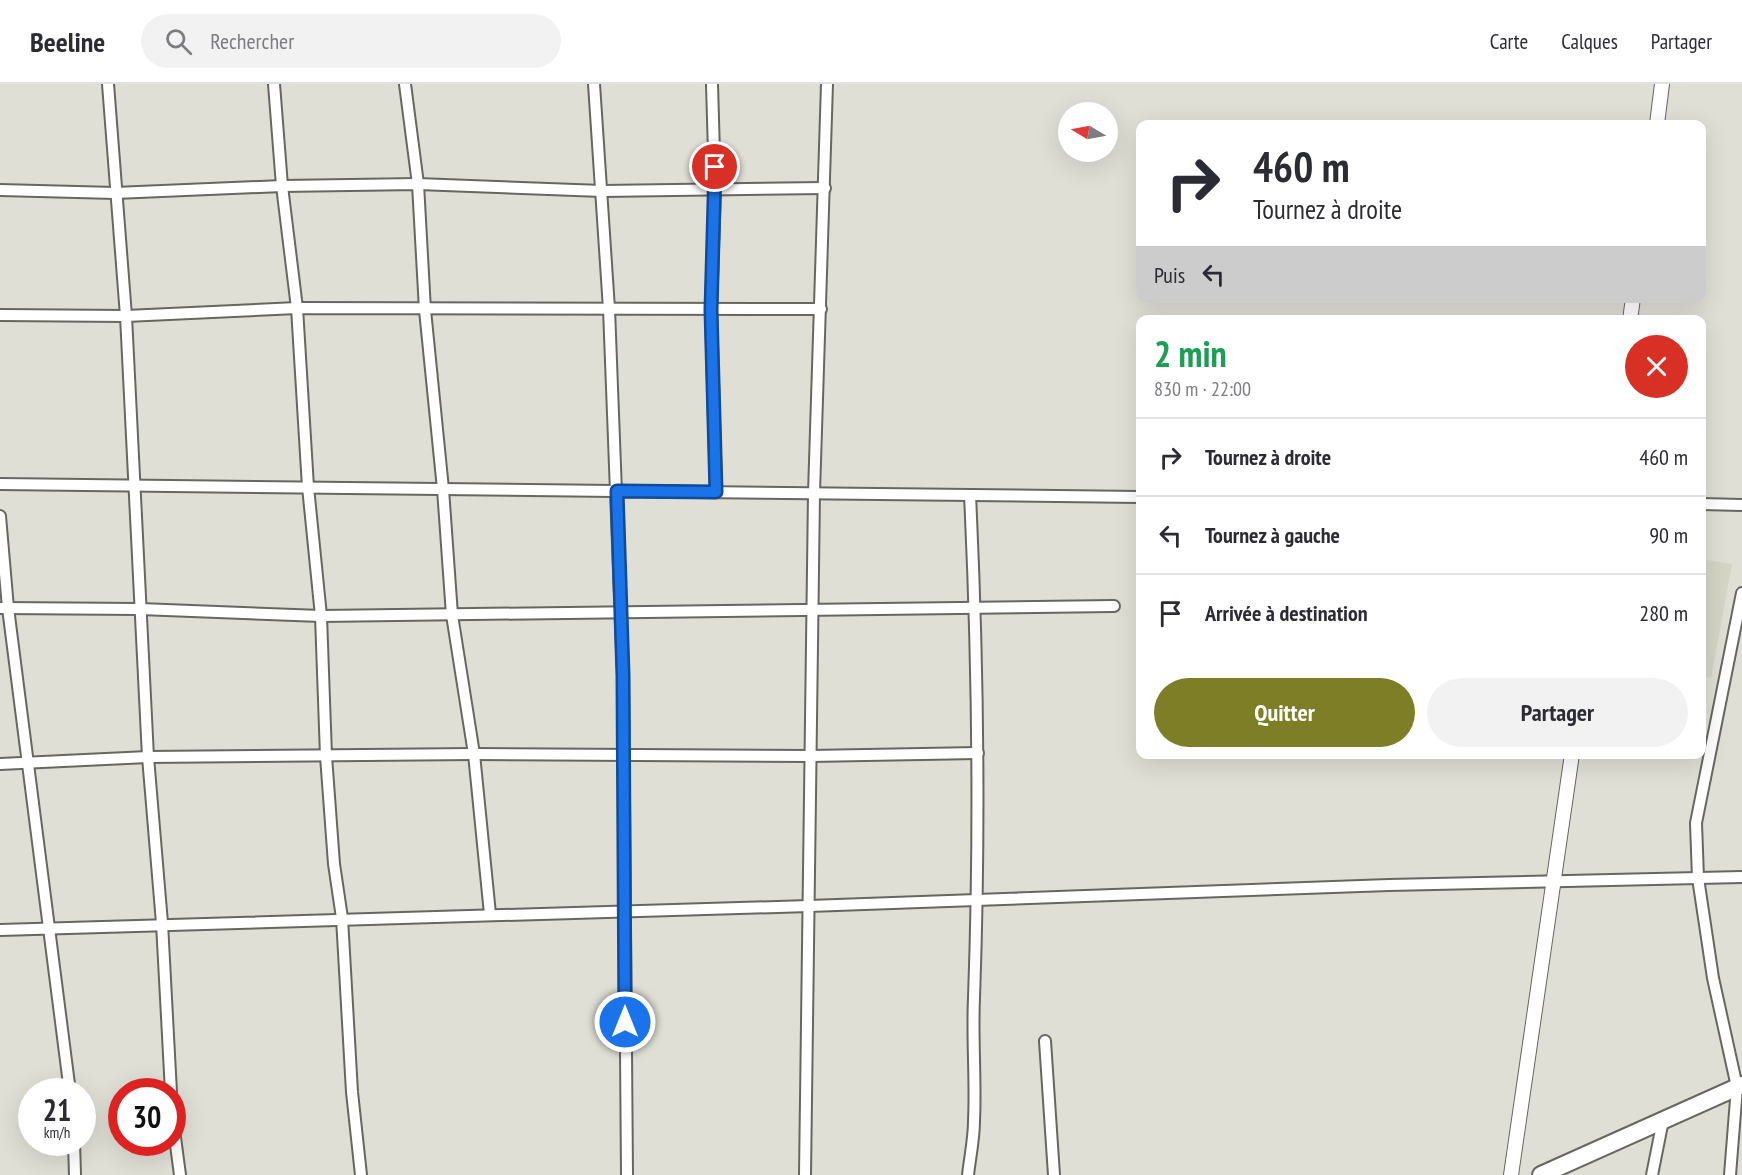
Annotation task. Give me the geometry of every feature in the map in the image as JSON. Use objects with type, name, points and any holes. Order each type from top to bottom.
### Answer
[{"type":"highway","points":[[1541,1175],[1740,1086]]},
{"type":"main road","points":[[1658,120],[1662,84]]},
{"type":"main road","points":[[1511,1175],[1571,759]]},
{"type":"street","points":[[108,84],[126,316],[148,758],[162,923],[170,1078]]},
{"type":"street","points":[[274,84],[282,186],[297,308],[308,487],[321,616],[326,756],[334,864],[342,918],[352,1092],[360,1175]]},
{"type":"street","points":[[405,84],[417,184],[425,310],[443,489],[452,615],[474,754],[490,914]]},
{"type":"street","points":[[594,84],[609,309],[621,614],[627,1175]]},
{"type":"street","points":[[712,84],[715,188],[711,310],[716,492]]},
{"type":"street","points":[[806,1175],[814,493],[827,84]]},
{"type":"street","points":[[0,190],[115,193],[282,186],[417,184],[602,191],[825,188]]},
{"type":"street","points":[[0,315],[126,316],[297,308],[820,309]]},
{"type":"street","points":[[0,484],[1136,496]]},
{"type":"street","points":[[968,1175],[974,1121],[972,1048],[977,899],[978,753],[970,495]]},
{"type":"street","points":[[1706,504],[1742,505]]},
{"type":"street","points":[[0,516],[4,608],[68,1078]]},
{"type":"street","points":[[1730,1175],[1740,1086],[1713,978],[1698,878],[1697,815],[1742,593]]},
{"type":"street","points":[[4,608],[140,609],[321,616],[1114,606]]},
{"type":"street","points":[[0,764],[27,765],[148,758],[474,754],[810,756],[978,753]]},
{"type":"street","points":[[0,930],[162,923],[809,906],[1554,880],[1742,877]]},
{"type":"street","points":[[1045,1041],[1054,1175]]},
{"type":"street","points":[[1652,1175],[1663,1120]]},
{"type":"street","points":[[74,1156],[75,1175]]},
{"type":"street","points":[[177,1156],[180,1175]]},
{"type":"shaded area","points":[[1706,560],[1732,564],[1711,678],[1706,677]]},
{"type":"route","points":[[625,1022],[623,675],[617,491],[716,492],[711,310],[715,167]]}]
